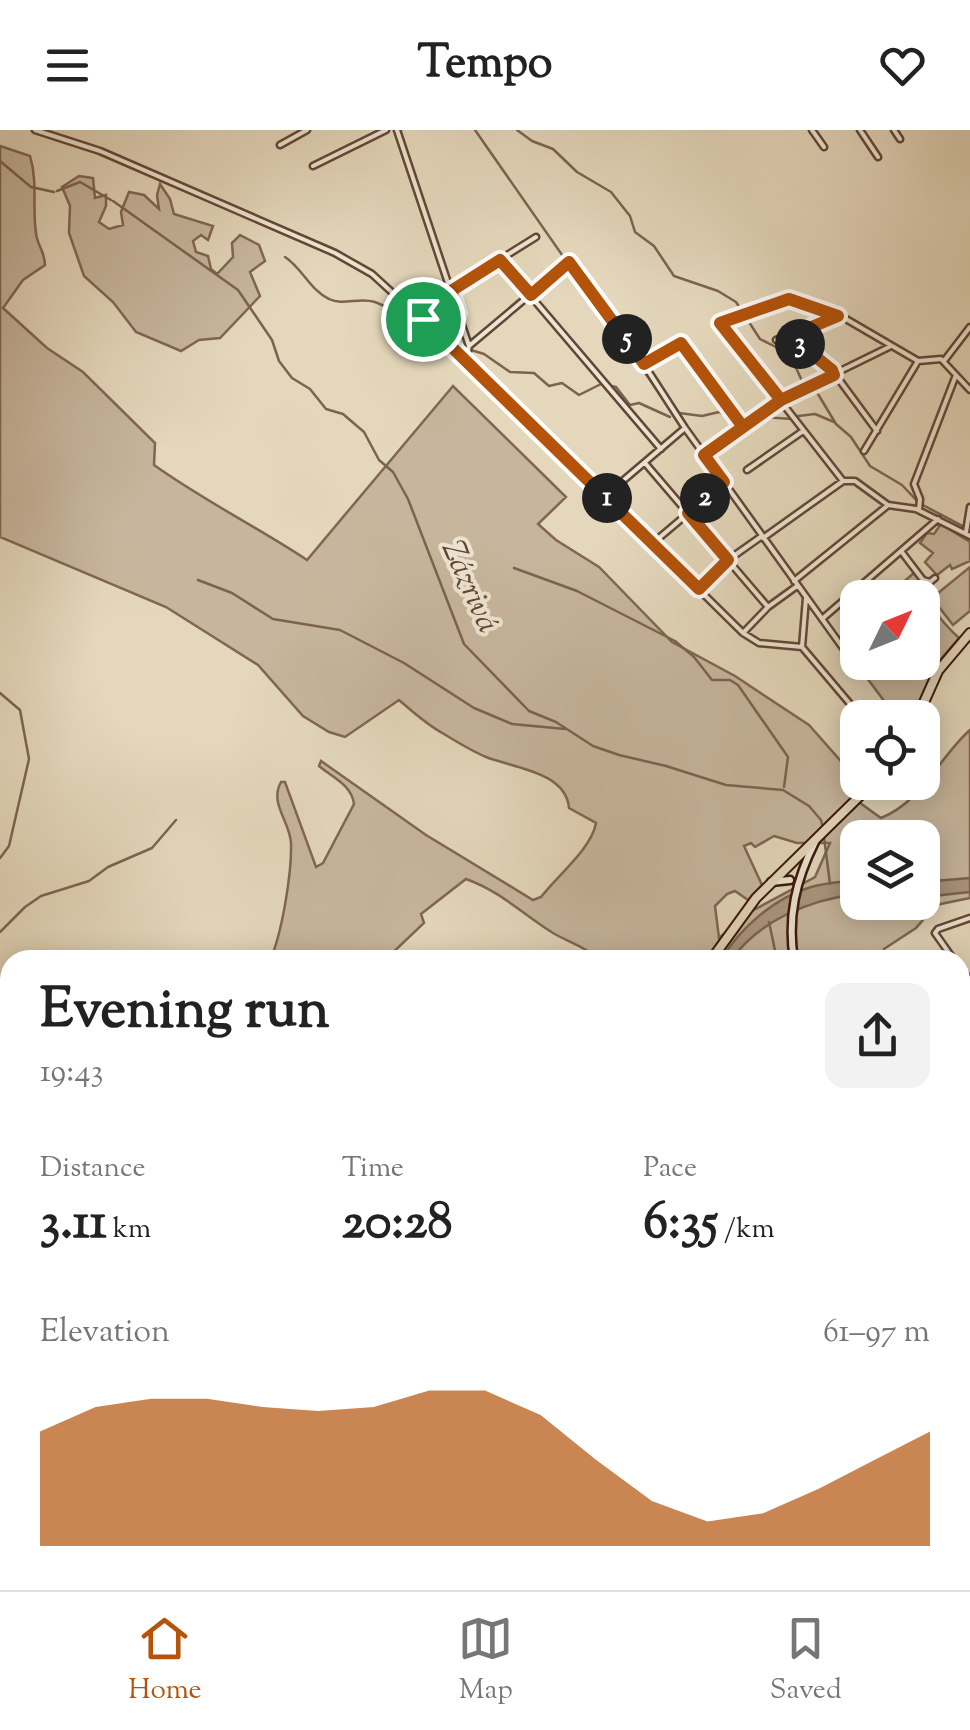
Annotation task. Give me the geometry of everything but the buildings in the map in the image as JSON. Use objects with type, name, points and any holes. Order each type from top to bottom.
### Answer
[{"type":"main road","points":[[925,700],[938,671],[970,633]]},
{"type":"main road","points":[[718,950],[771,882],[856,800]]},
{"type":"street","points":[[35,130],[100,151],[334,253],[372,274],[466,360],[743,633],[759,643],[802,647],[847,700]]},
{"type":"street","points":[[280,145],[306,130]]},
{"type":"street","points":[[313,166],[386,130]]},
{"type":"street","points":[[397,130],[469,346],[466,360]]},
{"type":"street","points":[[812,130],[824,147]]},
{"type":"street","points":[[860,130],[878,157]]},
{"type":"street","points":[[894,130],[900,139]]},
{"type":"street","points":[[451,291],[536,237]]},
{"type":"street","points":[[500,260],[661,449]]},
{"type":"street","points":[[469,346],[569,262],[840,644]]},
{"type":"street","points":[[843,481],[721,327],[722,321],[789,299],[838,316],[918,360],[944,361],[970,390]]},
{"type":"street","points":[[423,319],[442,310],[458,314]]},
{"type":"street","points":[[776,340],[838,316]]},
{"type":"street","points":[[944,361],[970,329]]},
{"type":"street","points":[[790,336],[832,370],[877,431]]},
{"type":"street","points":[[644,364],[681,343],[743,427]]},
{"type":"street","points":[[704,455],[781,400],[891,345]]},
{"type":"street","points":[[864,451],[918,360]]},
{"type":"street","points":[[920,506],[914,484],[956,376]]},
{"type":"street","points":[[605,496],[685,428]]},
{"type":"street","points":[[746,470],[804,431]]},
{"type":"street","points":[[645,463],[768,607]]},
{"type":"street","points":[[699,589],[728,560],[843,481],[855,481],[888,505]]},
{"type":"street","points":[[652,543],[724,482]]},
{"type":"street","points":[[743,633],[874,513],[888,505],[920,506],[967,533],[970,507]]},
{"type":"street","points":[[822,618],[938,519]]},
{"type":"street","points":[[900,551],[923,580],[930,582],[935,578]]},
{"type":"street","points":[[802,647],[806,598]]},
{"type":"street","points":[[793,950],[791,916],[795,891],[815,841]]},
{"type":"street","points":[[781,872],[795,891]]},
{"type":"street","points":[[771,882],[790,880]]},
{"type":"street","points":[[947,950],[935,933],[970,918]]},
{"type":"shaded area","points":[[0,146],[30,156],[36,233],[45,265],[23,280],[3,308],[47,348],[83,372],[155,443],[154,465],[307,560],[453,386],[566,497],[538,524],[599,567],[672,642],[735,676],[809,725],[840,760],[840,800],[856,800],[881,818],[909,800],[940,800],[940,764],[970,730],[970,898],[940,904],[940,820],[840,820],[840,920],[923,920],[884,950],[586,950],[466,879],[421,914],[424,923],[396,950],[274,950],[291,855],[290,835],[277,798],[281,782],[285,782],[316,867],[323,863],[354,804],[345,787],[319,766],[321,761],[426,835],[533,900],[541,897],[581,852],[596,823],[569,808],[566,796],[549,779],[470,749],[432,727],[399,700],[345,737],[329,732],[303,716],[258,665],[166,607],[0,537]],"holes":[[[774,836],[797,843],[830,843],[815,877],[750,912],[719,938],[715,906],[735,891],[748,900],[762,885],[744,846],[751,843],[755,847]]]},
{"type":"shaded area","points":[[79,176],[93,178],[95,198],[106,195],[99,222],[109,229],[123,225],[121,212],[129,192],[144,195],[159,209],[160,184],[174,214],[213,226],[208,240],[201,235],[193,241],[196,252],[208,256],[211,269],[217,274],[233,257],[232,243],[240,235],[259,245],[265,261],[250,272],[260,296],[220,338],[199,340],[181,351],[136,332],[113,302],[84,276],[69,233],[70,206],[62,187]]},
{"type":"shaded area","points":[[941,524],[970,542],[970,561],[952,569],[950,565],[937,575],[925,562],[933,553],[920,543]]},
{"type":"shaded area","points":[[970,567],[970,611],[953,625],[940,608],[940,591]]},
{"type":"shaded area","points":[[940,617],[959,638],[940,660]]},
{"type":"shaded area","points":[[868,680],[929,680],[920,700],[883,700]]},
{"type":"shaded area","points":[[970,878],[970,892],[940,895],[940,881]]},
{"type":"shaded area","points":[[840,882],[840,897],[787,914],[740,950],[728,950],[771,906],[811,887]]},
{"type":"waterway","points":[[475,130],[567,262]]},
{"type":"waterway","points":[[517,130],[553,149],[577,172],[611,192],[630,216],[635,232],[654,246],[674,276],[718,291],[736,302],[760,339],[784,351],[793,361],[802,381],[818,394],[870,466],[902,485],[919,503],[970,530]]},
{"type":"waterway","name":"Zázrivá","points":[[0,161],[31,187],[54,192]]},
{"type":"waterway","name":"Zázrivá","points":[[57,191],[80,182],[111,200]]},
{"type":"waterway","name":"Zázrivá","points":[[113,201],[238,290],[292,378],[310,389],[326,409],[343,414],[364,432],[408,499],[464,644],[529,711],[556,722],[593,746],[619,755],[726,785],[783,790],[809,806],[823,829]]},
{"type":"waterway","points":[[285,257],[329,299],[375,302],[448,346]]},
{"type":"waterway","points":[[579,278],[669,407]]},
{"type":"waterway","points":[[471,350],[510,372],[534,373],[549,386],[562,383],[579,395],[601,384],[616,387],[630,405],[639,403],[670,417]]},
{"type":"waterway","points":[[679,413],[702,416],[719,412],[735,420]]},
{"type":"waterway","points":[[798,416],[815,414],[834,422]]},
{"type":"waterway","points":[[762,417],[792,419]]},
{"type":"waterway","points":[[514,568],[577,591],[675,641],[712,680],[730,680],[738,685],[788,757],[784,787]]},
{"type":"waterway","points":[[198,580],[232,593],[273,619],[340,630],[404,663],[474,708],[512,724],[565,729]]},
{"type":"waterway","points":[[0,693],[20,710],[29,759],[9,846],[0,858]]},
{"type":"waterway","points":[[0,932],[41,896],[89,881],[108,867],[152,848],[176,820]]},
{"type":"waterway","name":"Zázrivá","points":[[824,837],[830,884]]},
{"type":"waterway","points":[[769,922],[775,950]]},
{"type":"route","points":[[423,319],[442,310],[458,314],[451,291],[500,260],[531,295],[569,262],[644,364],[681,343],[743,427],[781,400],[720,323],[789,299],[838,316],[790,336],[834,375],[781,400],[704,455],[724,482],[688,513],[728,560],[699,589],[423,319]]}]
